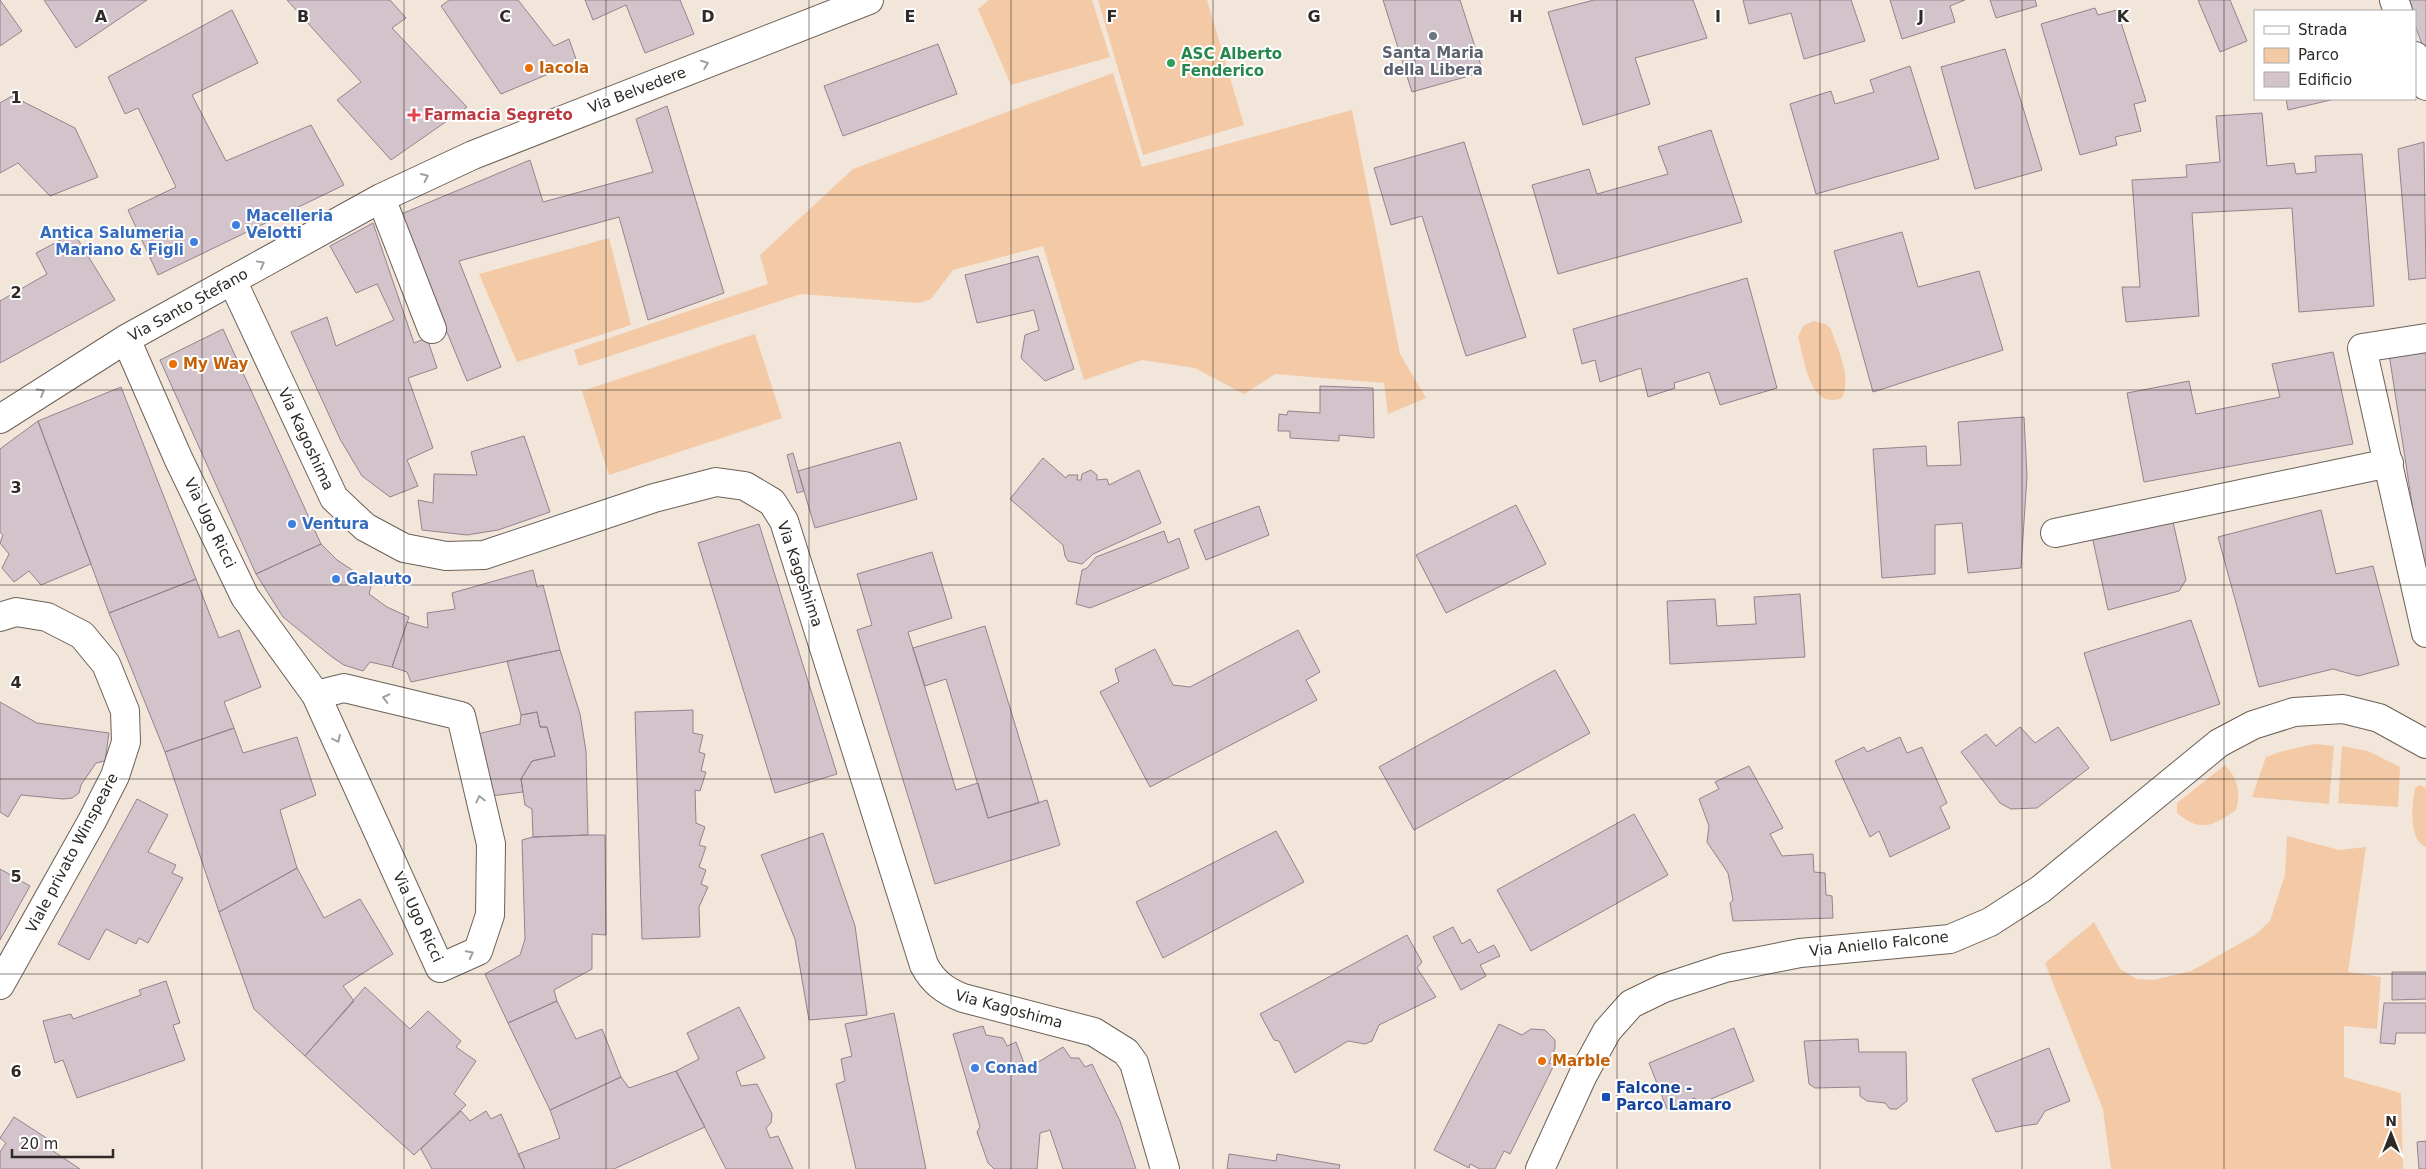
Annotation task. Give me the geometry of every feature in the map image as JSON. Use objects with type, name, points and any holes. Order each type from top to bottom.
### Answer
[{"type":"street","name":"Via Belvedere","points":[[381,198],[473,154],[869,0]]},
{"type":"street","points":[[2416,59],[2426,86]]},
{"type":"street","name":"Via Santo Stefano","points":[[0,418],[126,339],[381,198]]},
{"type":"street","points":[[381,198],[432,329]]},
{"type":"street","name":"Via Kagoshima","points":[[232,280],[334,498],[364,527],[404,548],[446,556],[484,555],[654,498],[716,482],[745,486],[772,502],[784,521],[924,966],[930,977],[950,993],[962,998],[1094,1032],[1126,1052],[1134,1063],[1165,1169]]},
{"type":"street","points":[[2426,338],[2362,348],[2390,464],[2426,634]]},
{"type":"street","name":"Via Ugo Ricci","points":[[126,339],[178,458],[245,597],[316,695],[440,968],[478,951],[490,915],[491,844],[461,716],[344,688],[316,695]]},
{"type":"street","points":[[2055,533],[2390,464]]},
{"type":"street","name":"Viale privato Winspeare","points":[[0,617],[16,612],[47,617],[82,635],[106,664],[125,711],[126,742],[115,776],[0,985]]},
{"type":"street","name":"Via Aniello Falcone","points":[[1540,1169],[1583,1075],[1606,1031],[1631,1004],[1664,988],[1725,968],[1800,953],[1950,939],[1990,922],[2041,889],[2219,743],[2253,725],[2294,712],[2343,709],[2379,718],[2426,743]]},
{"type":"green space","points":[[989,0],[1092,0],[1110,57],[1011,85],[978,9]]},
{"type":"green space","name":"ASC Alberto Fenderico","points":[[1098,0],[1207,0],[1244,125],[1143,155]]},
{"type":"green space","points":[[1113,73],[1142,167],[1352,110],[1400,354],[1426,398],[1388,414],[1384,383],[1275,374],[1244,394],[1195,368],[1142,360],[1084,380],[1043,246],[953,270],[931,299],[919,303],[801,294],[579,366],[574,350],[768,284],[760,255],[853,169]]},
{"type":"green space","points":[[609,238],[631,325],[517,362],[479,274]]},
{"type":"green space","points":[[1814,321],[1826,324],[1831,329],[1845,372],[1845,390],[1842,398],[1831,400],[1822,397],[1815,390],[1806,370],[1798,337],[1803,326]]},
{"type":"green space","points":[[755,334],[782,418],[609,475],[582,391]]},
{"type":"green space","points":[[2315,744],[2334,746],[2329,804],[2252,797],[2266,757]]},
{"type":"green space","points":[[2342,746],[2368,751],[2400,767],[2398,807],[2338,803]]},
{"type":"green space","points":[[2225,765],[2236,781],[2238,797],[2236,810],[2220,820],[2207,825],[2193,823],[2177,813],[2177,803]]},
{"type":"green space","points":[[2420,785],[2426,788],[2426,847],[2416,837],[2413,821],[2415,788]]},
{"type":"green space","points":[[2287,836],[2339,850],[2366,847],[2348,972],[2381,977],[2377,1029],[2344,1026],[2344,1077],[2401,1093],[2403,1169],[2111,1169],[2103,1109],[2045,963],[2094,922],[2120,969],[2137,979],[2154,980],[2191,971],[2255,935],[2270,921],[2285,875]]},
{"type":"building","points":[[0,0],[22,31],[0,46]]},
{"type":"building","points":[[44,0],[147,0],[76,48]]},
{"type":"building","points":[[287,0],[390,0],[406,18],[392,28],[467,107],[391,160],[337,100],[361,82]]},
{"type":"building","points":[[449,0],[518,0],[554,46],[569,39],[577,62],[501,94],[441,6]]},
{"type":"building","points":[[585,0],[680,0],[694,34],[645,53],[626,5],[593,20]]},
{"type":"building","name":"Santa Maria della Libera","points":[[1383,0],[1460,0],[1483,72],[1412,92]]},
{"type":"building","points":[[1594,0],[1693,0],[1707,38],[1635,58],[1650,104],[1583,125],[1548,12]]},
{"type":"building","points":[[1743,0],[1851,0],[1865,41],[1804,59],[1791,13],[1749,24]]},
{"type":"building","points":[[1890,0],[1965,0],[1950,6],[1955,22],[1902,39]]},
{"type":"building","points":[[1990,0],[2035,0],[2037,6],[1996,18]]},
{"type":"building","points":[[2198,0],[2230,0],[2247,41],[2220,52]]},
{"type":"building","points":[[2405,0],[2426,0],[2426,55],[2416,28],[2416,10],[2410,10]]},
{"type":"building","points":[[2095,8],[2098,15],[2117,10],[2146,101],[2134,104],[2141,131],[2115,137],[2117,145],[2080,155],[2041,24]]},
{"type":"building","points":[[232,10],[258,63],[192,95],[226,161],[311,125],[344,185],[158,275],[128,210],[176,187],[138,108],[125,114],[108,77]]},
{"type":"building","points":[[938,44],[957,94],[843,136],[824,86]]},
{"type":"building","points":[[2005,49],[2042,170],[1975,189],[1941,67]]},
{"type":"building","points":[[1910,66],[1939,159],[1816,194],[1790,104],[1831,91],[1835,104],[1874,92],[1870,80]]},
{"type":"building","points":[[12,96],[75,128],[98,177],[50,196],[18,163],[0,173],[0,103]]},
{"type":"building","points":[[2286,100],[2331,100],[2288,110]]},
{"type":"building","points":[[667,106],[724,293],[648,320],[619,217],[459,261],[501,367],[467,381],[399,215],[530,160],[543,202],[653,172],[636,119]]},
{"type":"building","points":[[2262,113],[2267,166],[2294,163],[2296,174],[2316,172],[2315,156],[2362,154],[2374,306],[2299,312],[2292,208],[2192,213],[2199,316],[2126,322],[2122,287],[2140,287],[2132,180],[2187,177],[2186,165],[2220,162],[2216,116]]},
{"type":"building","points":[[1711,130],[1742,222],[1558,274],[1532,185],[1589,169],[1597,194],[1668,174],[1658,147]]},
{"type":"building","points":[[1464,142],[1526,337],[1466,356],[1422,216],[1391,225],[1374,168]]},
{"type":"building","points":[[2424,142],[2426,278],[2409,280],[2398,149]]},
{"type":"building","points":[[373,223],[414,343],[427,338],[437,368],[408,378],[433,448],[407,460],[418,486],[390,497],[362,476],[340,439],[291,332],[327,317],[336,346],[394,320],[377,284],[356,293],[330,246]]},
{"type":"building","points":[[1902,232],[1918,287],[1979,271],[2003,350],[1873,392],[1834,251]]},
{"type":"building","points":[[74,233],[115,300],[0,363],[0,301],[47,274],[36,253]]},
{"type":"building","points":[[1038,256],[1074,369],[1045,381],[1021,358],[1025,335],[1039,330],[1034,310],[977,323],[965,275]]},
{"type":"building","points":[[1747,278],[1777,388],[1720,405],[1709,372],[1674,383],[1675,388],[1648,397],[1641,368],[1600,382],[1595,360],[1582,364],[1573,329]]},
{"type":"building","points":[[223,329],[321,544],[256,574],[160,360]]},
{"type":"building","points":[[2426,349],[2426,574],[2423,575],[2389,354]]},
{"type":"building","points":[[2333,352],[2353,444],[2144,482],[2127,393],[2189,381],[2196,414],[2280,397],[2272,364]]},
{"type":"building","points":[[1320,386],[1373,388],[1374,438],[1339,435],[1339,441],[1290,438],[1290,431],[1278,431],[1279,414],[1287,415],[1288,411],[1320,413]]},
{"type":"building","points":[[121,387],[196,579],[109,613],[38,421]]},
{"type":"building","points":[[2024,417],[2027,476],[2021,568],[1968,573],[1962,523],[1935,525],[1935,574],[1882,578],[1873,449],[1926,446],[1927,466],[1961,465],[1958,422]]},
{"type":"building","points":[[38,421],[91,564],[41,585],[29,571],[14,582],[2,568],[9,554],[0,543],[3,535],[0,532],[0,449]]},
{"type":"building","points":[[524,436],[550,512],[498,530],[467,535],[422,530],[418,500],[433,503],[434,474],[477,475],[471,452]]},
{"type":"building","points":[[900,442],[917,499],[815,528],[798,471]]},
{"type":"building","points":[[793,453],[804,491],[797,493],[787,455]]},
{"type":"building","points":[[1043,458],[1066,478],[1068,475],[1078,475],[1077,480],[1081,480],[1082,474],[1091,470],[1097,475],[1097,480],[1107,479],[1109,485],[1139,470],[1161,523],[1093,554],[1082,564],[1068,561],[1063,545],[1010,499]]},
{"type":"building","points":[[1516,505],[1546,564],[1446,613],[1416,555]]},
{"type":"building","points":[[1259,506],[1269,535],[1206,560],[1194,530]]},
{"type":"building","points":[[2321,510],[2336,574],[2373,566],[2399,665],[2358,676],[2333,669],[2259,687],[2218,537]]},
{"type":"building","points":[[2173,522],[2186,580],[2179,591],[2108,610],[2092,536]]},
{"type":"building","points":[[759,524],[837,774],[775,793],[698,543]]},
{"type":"building","points":[[1164,531],[1168,543],[1179,538],[1189,568],[1090,608],[1076,604],[1082,570],[1087,568],[1096,557]]},
{"type":"building","points":[[321,544],[337,560],[372,583],[369,594],[387,607],[409,617],[392,667],[370,662],[363,671],[344,665],[332,657],[283,617],[256,574]]},
{"type":"building","points":[[932,552],[952,618],[908,632],[956,790],[978,783],[988,818],[1047,800],[1060,845],[935,884],[857,630],[872,625],[857,574]]},
{"type":"building","points":[[533,570],[537,587],[543,585],[560,650],[411,682],[407,672],[392,667],[407,622],[428,628],[427,613],[455,609],[452,593]]},
{"type":"building","points":[[196,579],[219,638],[239,630],[261,687],[224,702],[234,728],[165,752],[109,613]]},
{"type":"building","points":[[1800,594],[1805,657],[1670,664],[1667,601],[1715,599],[1717,626],[1756,624],[1754,597]]},
{"type":"building","points":[[2191,620],[2220,704],[2111,741],[2084,653]]},
{"type":"building","points":[[985,626],[1039,803],[988,818],[946,679],[925,686],[913,648]]},
{"type":"building","points":[[1298,630],[1320,672],[1306,680],[1317,700],[1150,787],[1100,692],[1119,682],[1115,669],[1155,649],[1173,685],[1190,687]]},
{"type":"building","points":[[560,650],[580,714],[586,751],[588,835],[533,837],[532,809],[525,805],[521,779],[532,761],[555,756],[547,727],[540,727],[537,712],[521,715],[507,661]]},
{"type":"building","points":[[1555,670],[1590,733],[1414,830],[1379,767]]},
{"type":"building","points":[[0,702],[37,723],[109,733],[105,761],[96,763],[81,785],[79,793],[72,798],[63,799],[21,795],[8,817],[0,812]]},
{"type":"building","points":[[693,710],[693,733],[703,735],[699,752],[705,754],[701,771],[706,772],[700,791],[695,790],[696,823],[705,827],[699,845],[706,847],[699,867],[706,870],[701,884],[708,887],[699,907],[700,937],[642,939],[635,712]]},
{"type":"building","points":[[537,712],[540,727],[547,727],[555,756],[532,761],[521,779],[523,792],[491,796],[477,734],[520,724],[521,715]]},
{"type":"building","points":[[2020,727],[2035,743],[2058,727],[2089,768],[2037,808],[2011,809],[2000,803],[1961,752],[1986,734],[1996,746]]},
{"type":"building","points":[[234,728],[243,753],[297,737],[316,795],[280,810],[297,868],[219,912],[165,752]]},
{"type":"building","points":[[1900,737],[1907,753],[1922,747],[1947,803],[1940,807],[1950,828],[1890,857],[1879,831],[1870,837],[1835,761],[1864,747],[1867,752]]},
{"type":"building","points":[[1749,766],[1783,828],[1770,834],[1782,856],[1813,854],[1814,872],[1825,873],[1826,895],[1832,896],[1833,918],[1733,921],[1730,903],[1733,900],[1728,873],[1707,842],[1709,826],[1699,799],[1719,789],[1715,782]]},
{"type":"building","points":[[137,799],[168,815],[148,852],[176,865],[172,873],[183,878],[148,943],[139,938],[136,944],[106,929],[89,960],[58,944]]},
{"type":"building","points":[[1634,814],[1668,875],[1531,951],[1497,890]]},
{"type":"building","points":[[1276,831],[1304,882],[1163,958],[1136,902]]},
{"type":"building","points":[[823,833],[855,926],[867,1015],[809,1020],[795,939],[761,855]]},
{"type":"building","points":[[605,835],[606,935],[592,934],[592,969],[554,990],[557,1001],[508,1023],[485,974],[520,955],[525,939],[522,840],[533,837]]},
{"type":"building","points":[[297,868],[324,918],[360,899],[393,954],[343,986],[354,1001],[305,1056],[254,1009],[219,912]]},
{"type":"building","points":[[0,869],[30,886],[0,940]]},
{"type":"building","points":[[1453,927],[1462,944],[1470,939],[1478,953],[1494,945],[1500,956],[1480,965],[1486,976],[1461,990],[1433,937]]},
{"type":"building","points":[[1407,935],[1422,962],[1417,968],[1436,997],[1379,1025],[1372,1041],[1365,1044],[1348,1041],[1295,1073],[1279,1041],[1274,1040],[1260,1014]]},
{"type":"building","points":[[2392,972],[2426,972],[2426,999],[2392,1000]]},
{"type":"building","points":[[166,981],[180,1023],[173,1025],[185,1060],[77,1098],[63,1060],[55,1063],[43,1021],[71,1014],[73,1019],[141,995],[139,990]]},
{"type":"building","points":[[365,987],[410,1029],[428,1011],[461,1041],[456,1047],[476,1061],[454,1094],[466,1105],[414,1155],[305,1056]]},
{"type":"building","points":[[557,1001],[576,1039],[602,1029],[621,1077],[550,1110],[508,1023]]},
{"type":"building","points":[[2384,1003],[2426,1003],[2426,1033],[2396,1033],[2395,1044],[2380,1043]]},
{"type":"building","points":[[739,1007],[765,1058],[736,1072],[741,1086],[757,1084],[772,1114],[771,1123],[766,1128],[770,1138],[778,1136],[793,1169],[726,1169],[676,1071],[699,1059],[687,1033]]},
{"type":"building","points":[[894,1013],[926,1169],[856,1169],[836,1084],[845,1081],[841,1059],[852,1056],[845,1024]]},
{"type":"building","points":[[1499,1024],[1522,1035],[1531,1029],[1545,1030],[1555,1040],[1555,1048],[1549,1063],[1554,1065],[1510,1154],[1504,1151],[1495,1169],[1480,1169],[1470,1164],[1469,1168],[1434,1150]]},
{"type":"building","points":[[983,1026],[986,1035],[1003,1038],[1007,1046],[1016,1042],[1025,1066],[1040,1061],[1063,1047],[1071,1058],[1079,1058],[1085,1067],[1092,1064],[1120,1121],[1136,1169],[1063,1169],[1050,1130],[1040,1133],[1037,1169],[994,1169],[988,1163],[977,1132],[980,1127],[953,1034]]},
{"type":"building","points":[[1734,1028],[1754,1081],[1699,1104],[1695,1098],[1667,1109],[1649,1063]]},
{"type":"building","points":[[1858,1039],[1859,1052],[1906,1052],[1907,1101],[1897,1109],[1890,1109],[1885,1103],[1867,1101],[1860,1096],[1860,1087],[1815,1088],[1809,1084],[1804,1041]]},
{"type":"building","points":[[2049,1048],[2070,1101],[2045,1111],[2037,1124],[1996,1132],[1972,1079]]},
{"type":"building","points":[[676,1071],[705,1127],[614,1169],[525,1169],[518,1154],[560,1138],[550,1110],[621,1077],[629,1088]]},
{"type":"building","points":[[461,1111],[470,1121],[486,1111],[491,1119],[501,1114],[525,1169],[432,1169],[421,1149]]},
{"type":"building","points":[[14,1117],[51,1141],[47,1147],[80,1169],[0,1169],[0,1152],[6,1143],[0,1138]]},
{"type":"building","points":[[2426,1141],[2426,1169],[2419,1169],[2417,1142]]},
{"type":"building","points":[[1229,1154],[1276,1161],[1277,1154],[1340,1165],[1339,1169],[1227,1169]]},
{"type":"place","name":"Santa Maria della Libera","points":[[1433,36]]},
{"type":"place","name":"ASC Alberto Fenderico","points":[[1171,63]]},
{"type":"place","name":"Iacola","points":[[529,68]]},
{"type":"place","name":"Farmacia Segreto","points":[[414,115]]},
{"type":"place","name":"Macelleria Velotti","points":[[236,225]]},
{"type":"place","name":"Antica Salumeria Mariano & Figli","points":[[194,242]]},
{"type":"place","name":"My Way","points":[[173,364]]},
{"type":"place","name":"Ventura","points":[[292,524]]},
{"type":"place","name":"Galauto","points":[[336,579]]},
{"type":"place","name":"Marble","points":[[1542,1061]]},
{"type":"place","name":"Conad","points":[[975,1068]]},
{"type":"place","name":"Falcone - Parco Lamaro","points":[[1606,1097]]}]
